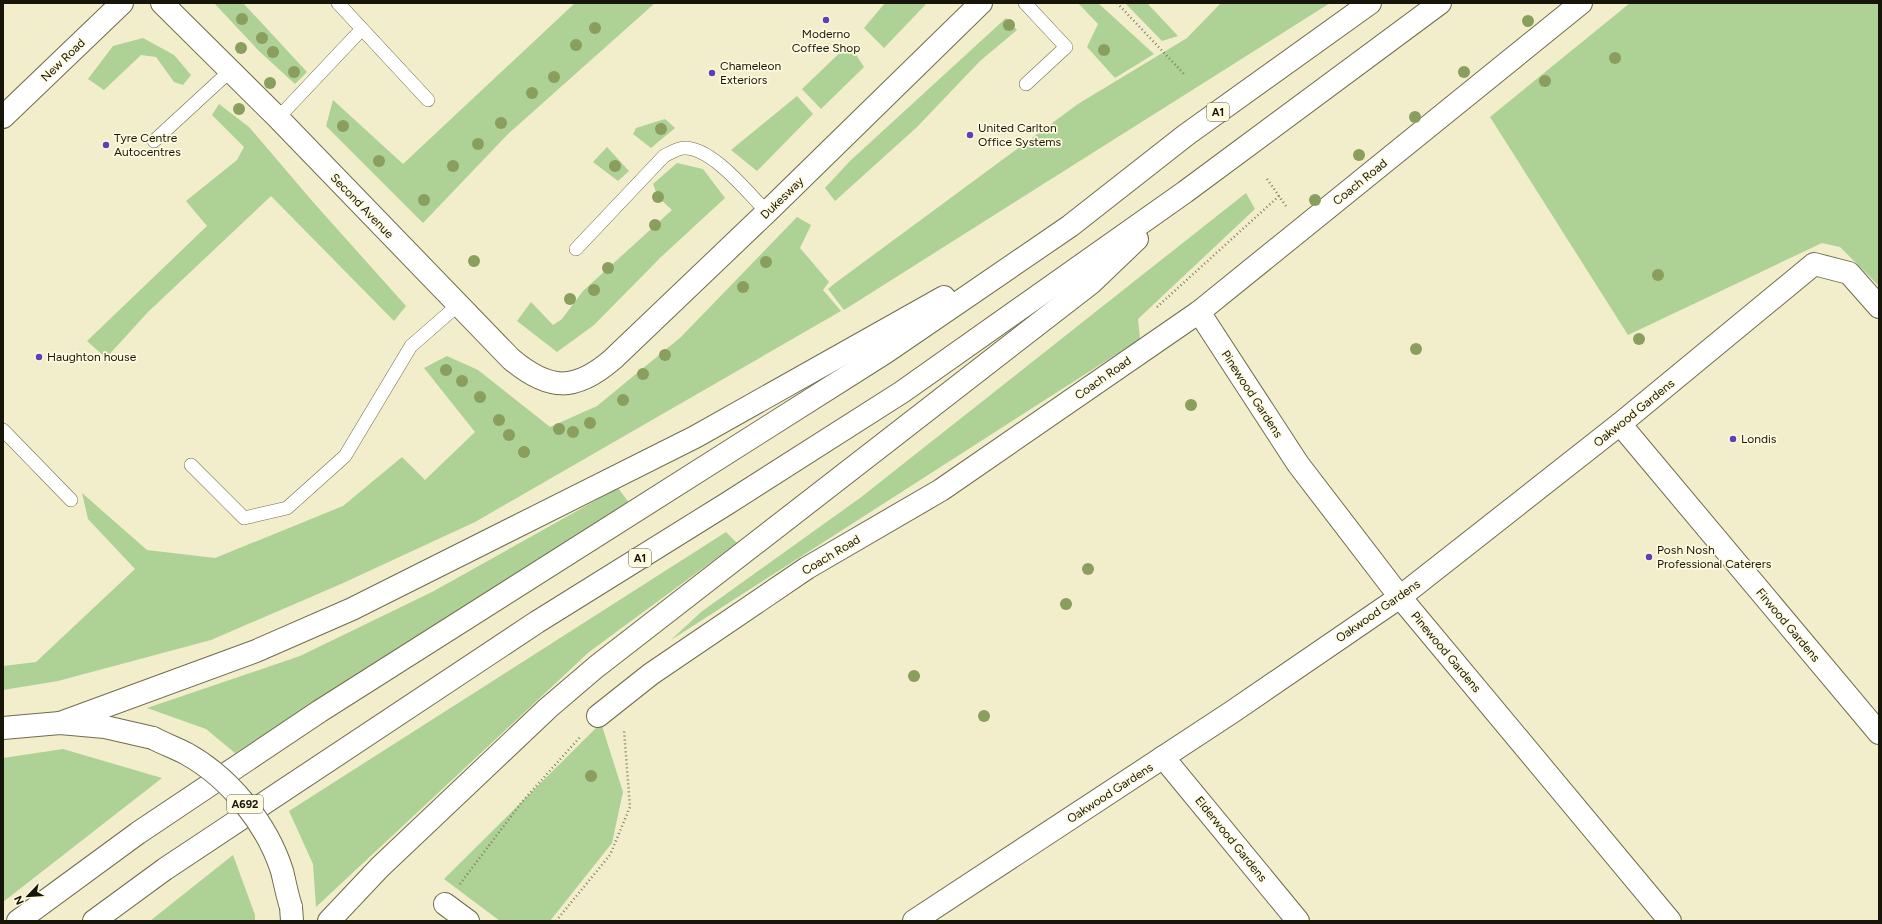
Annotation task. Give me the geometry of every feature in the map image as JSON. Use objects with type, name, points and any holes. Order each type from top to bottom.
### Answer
[{"type":"main road","name":"New Road","points":[[3,118],[122,3]]},
{"type":"main road","name":"Second Avenue","points":[[162,3],[278,118],[511,359],[526,372],[542,380],[558,383],[575,382]]},
{"type":"main road","name":"Dukesway","points":[[575,382],[600,370],[613,359],[767,212],[981,3]]},
{"type":"main road","name":"A1","points":[[18,921],[138,833],[320,711],[886,352],[1070,226],[1186,135],[1370,3]]},
{"type":"main road","name":"A1","points":[[94,921],[165,869],[530,626],[728,503],[902,392],[1185,192],[1440,3]]},
{"type":"main road","name":"Coach Road","points":[[598,716],[650,674],[807,568],[941,490],[1199,312],[1581,3]]},
{"type":"main road","name":"A1","points":[[329,921],[380,867],[554,703],[596,667],[1091,283],[1185,192]]},
{"type":"main road","name":"A1","points":[[60,723],[256,651],[352,609],[695,437],[1070,226]]},
{"type":"main road","name":"Oakwood Gardens","points":[[922,919],[1400,597],[1620,424],[1814,264],[1849,272],[1879,307]]},
{"type":"main road","name":"Pinewood Gardens","points":[[1199,312],[1298,464],[1400,597],[1670,921]]},
{"type":"main road","name":"Firwood Gardens","points":[[1620,424],[1879,733]]},
{"type":"main road","name":"A692","points":[[3,728],[60,723],[105,727],[153,738],[188,755],[218,777],[245,804],[266,835],[282,870],[291,914]]},
{"type":"main road","name":"Elderwood Gardens","points":[[1163,758],[1298,921]]},
{"type":"main road","points":[[445,904],[468,921]]},
{"type":"lane","points":[[338,3],[428,100]]},
{"type":"lane","points":[[1025,3],[1066,47],[1026,84]]},
{"type":"lane","points":[[278,118],[362,29]]},
{"type":"lane","points":[[154,141],[230,71]]},
{"type":"lane","points":[[576,249],[664,156],[683,148],[701,151],[716,161],[767,212]]},
{"type":"lane","points":[[191,465],[244,518],[287,508],[345,456],[411,346],[458,305]]},
{"type":"lane","points":[[3,430],[71,500]]},
{"type":"path","points":[[1117,3],[1185,75]]},
{"type":"path","points":[[1160,338],[1146,317],[1279,196],[1267,179]]},
{"type":"path","points":[[556,921],[610,855],[630,807],[622,697]]},
{"type":"path","points":[[445,904],[521,803],[598,716]]},
{"type":"green space","points":[[214,3],[243,3],[307,72],[295,84],[259,51]]},
{"type":"green space","points":[[575,3],[655,3],[508,134],[423,223],[326,126],[333,100],[403,164]]},
{"type":"green space","points":[[885,3],[927,3],[884,48],[864,28]]},
{"type":"green space","points":[[1078,3],[1098,3],[1154,54],[1115,78],[1087,47],[1098,24]]},
{"type":"green space","points":[[1125,3],[1147,3],[1178,36],[1162,41]]},
{"type":"green space","points":[[1221,3],[1330,3],[844,310],[828,289],[834,284],[1078,104],[1187,38]]},
{"type":"green space","points":[[1630,3],[1879,3],[1879,286],[1840,247],[1822,243],[1628,335],[1490,117]]},
{"type":"green space","points":[[1006,18],[1017,30],[980,61],[917,127],[835,201],[825,188],[850,161]]},
{"type":"green space","points":[[143,38],[174,55],[191,75],[183,85],[174,82],[156,57],[141,55],[104,90],[88,79],[113,46]]},
{"type":"green space","points":[[849,44],[864,67],[821,109],[802,89]]},
{"type":"green space","points":[[797,96],[813,114],[757,171],[731,150]]},
{"type":"green space","points":[[219,104],[249,127],[313,202],[406,306],[394,321],[271,196],[148,312],[106,358],[87,341],[207,226],[186,201],[237,160],[244,147],[212,115]]},
{"type":"green space","points":[[665,119],[675,128],[651,148],[633,134],[636,128]]},
{"type":"green space","points":[[607,147],[629,171],[618,181],[593,162]]},
{"type":"green space","points":[[677,163],[703,169],[725,198],[661,257],[594,325],[557,352],[517,321],[531,302],[553,325],[562,319],[583,291],[672,210],[658,197],[653,184]]},
{"type":"green space","points":[[1246,193],[1255,209],[1138,319],[1140,339],[671,640],[701,612],[860,498]]},
{"type":"green space","points":[[797,217],[811,225],[800,248],[829,282],[823,290],[841,311],[475,522],[341,584],[211,640],[58,681],[3,690],[3,666],[36,662],[135,569],[88,519],[82,493],[147,550],[215,558],[343,506],[402,457],[425,480],[475,432],[424,368],[447,356],[478,370],[550,427],[597,406],[681,337]]},
{"type":"green space","points":[[618,488],[630,504],[235,753],[206,729],[147,708],[300,656],[432,592]]},
{"type":"green space","points":[[726,532],[737,543],[589,652],[316,907],[313,864],[289,811]]},
{"type":"green space","points":[[601,723],[623,792],[612,843],[550,921],[500,921],[444,879]]},
{"type":"green space","points":[[63,749],[162,778],[3,902],[3,758]]},
{"type":"green space","points":[[233,855],[255,915],[255,921],[150,921]]},
{"type":"place","name":"Moderno Coffee Shop","points":[[826,20]]},
{"type":"place","name":"Chameleon Exteriors","points":[[712,73]]},
{"type":"place","name":"United Carlton Office Systems","points":[[970,135]]},
{"type":"place","name":"Tyre Centre Autocentres","points":[[106,145]]},
{"type":"place","name":"Haughton house","points":[[39,357]]},
{"type":"place","name":"Londis","points":[[1733,439]]},
{"type":"place","name":"Posh Nosh Professional Caterers","points":[[1649,557]]}]
